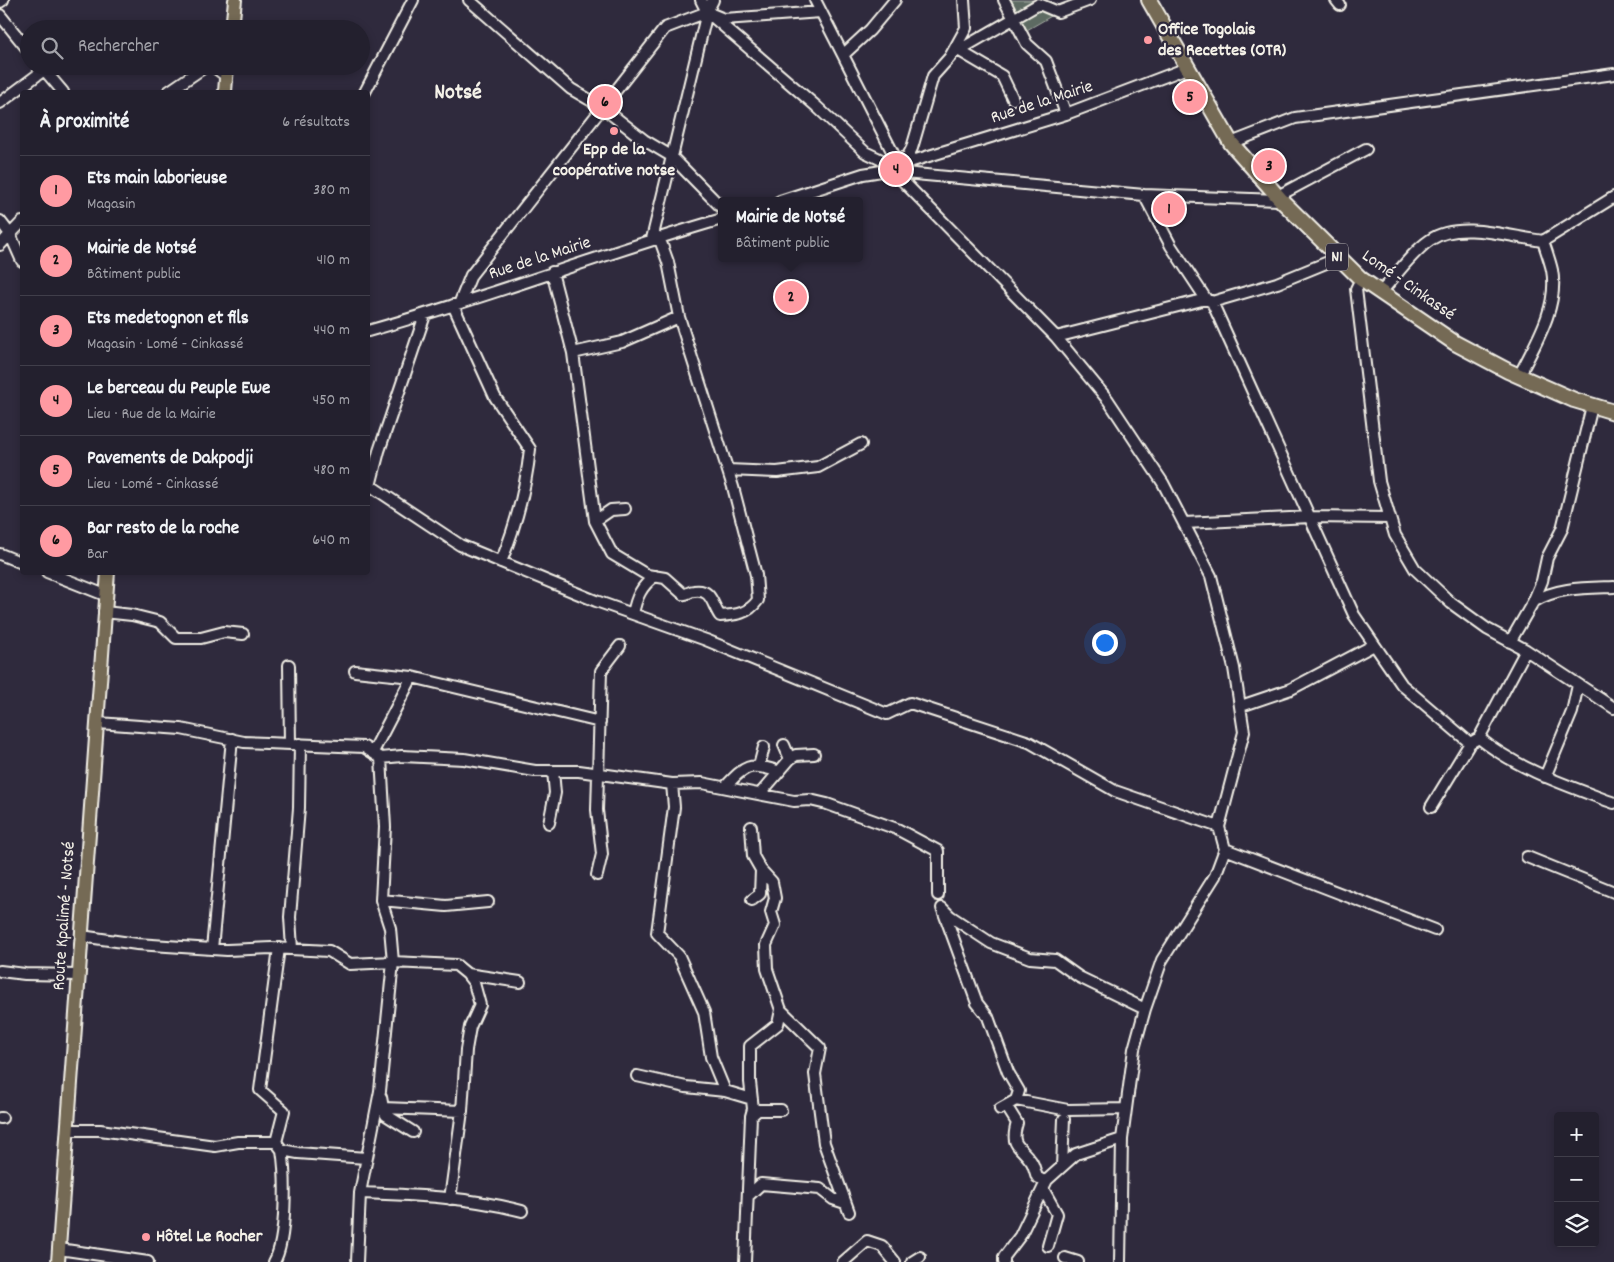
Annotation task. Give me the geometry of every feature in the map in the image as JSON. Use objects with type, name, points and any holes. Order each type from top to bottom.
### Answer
[{"type":"highway","name":"Lomé - Cinkassé","points":[[1149,0],[1231,143],[1279,198],[1361,279],[1456,343],[1519,376],[1592,406],[1614,412]]},
{"type":"main road","points":[[233,20],[235,0]]},
{"type":"main road","points":[[225,90],[227,75]]},
{"type":"main road","name":"Route Kpalimé - Notsé","points":[[58,1256],[108,575]]},
{"type":"street","points":[[366,90],[413,0]]},
{"type":"street","points":[[469,0],[571,89],[602,107],[644,140],[671,156],[718,204]]},
{"type":"street","points":[[701,0],[707,12],[816,106],[865,152],[903,168],[1144,195],[1279,198],[1366,149]]},
{"type":"street","points":[[552,272],[573,354],[595,521],[612,554],[648,575],[665,578],[683,594],[692,590],[708,594],[712,597],[720,616],[742,613],[749,610],[758,600],[756,575],[728,470],[680,317],[668,262],[656,238],[671,156],[707,12],[714,0]]},
{"type":"street","points":[[815,0],[843,55],[890,163],[892,175],[903,168],[912,148],[933,76],[950,57],[958,50],[1039,4],[1058,12],[1090,0]]},
{"type":"street","points":[[843,55],[870,30],[894,0]]},
{"type":"street","points":[[950,57],[966,28],[964,0]]},
{"type":"street","points":[[1004,0],[1027,44],[1046,62],[1066,114]]},
{"type":"street","points":[[501,562],[513,531],[526,483],[530,449],[495,397],[456,304],[471,275],[665,28],[707,12],[724,18],[821,12]]},
{"type":"street","points":[[0,15],[20,40]]},
{"type":"street","points":[[958,50],[1002,76],[1013,99]]},
{"type":"street","name":"Rue de la Mairie","points":[[903,168],[1066,114],[1187,68]]},
{"type":"street","points":[[1231,143],[1295,118],[1614,74]]},
{"type":"street","points":[[0,103],[34,75]]},
{"type":"street","points":[[49,75],[61,90]]},
{"type":"street","points":[[171,90],[193,75]]},
{"type":"street","points":[[792,197],[863,174],[890,163]]},
{"type":"street","points":[[903,168],[1056,337],[1108,400],[1163,483],[1211,576],[1241,706],[1244,732],[1243,743],[1219,827],[1225,849],[1215,876],[1162,960],[1145,1009],[1134,1049],[1122,1139],[1120,1262]]},
{"type":"street","points":[[1144,195],[1171,246],[1209,301],[1354,615],[1402,685],[1475,740],[1545,778],[1614,803]]},
{"type":"street","points":[[1380,293],[1420,248],[1431,239],[1445,233],[1475,229],[1543,241],[1614,197]]},
{"type":"street","name":"Rue de la Mairie","points":[[370,330],[425,315],[656,238],[718,220]]},
{"type":"street","points":[[0,221],[10,234],[20,256]]},
{"type":"street","points":[[0,244],[20,224]]},
{"type":"street","points":[[1519,376],[1544,325],[1553,292],[1552,271],[1543,241]]},
{"type":"street","points":[[1056,337],[1277,283],[1338,258]]},
{"type":"street","points":[[1361,279],[1356,289],[1379,481],[1395,535],[1415,570],[1452,603],[1487,629],[1526,650],[1614,708]]},
{"type":"street","points":[[370,482],[425,315]]},
{"type":"street","points":[[573,354],[622,342],[680,317]]},
{"type":"street","points":[[1510,642],[1533,602],[1542,581],[1546,558],[1562,529],[1592,406]]},
{"type":"street","points":[[728,470],[777,472],[818,467],[861,444]]},
{"type":"street","points":[[370,486],[460,545],[501,562],[633,614],[706,640],[887,714],[910,702],[1029,742],[1115,791],[1219,827]]},
{"type":"street","points":[[595,521],[611,510],[625,509]]},
{"type":"street","points":[[1184,524],[1310,518],[1390,518]]},
{"type":"street","points":[[0,554],[20,562]]},
{"type":"street","points":[[54,575],[105,595]]},
{"type":"street","points":[[633,614],[636,599],[644,586],[655,576]]},
{"type":"street","points":[[1533,602],[1547,593],[1614,586]]},
{"type":"street","points":[[104,612],[132,615],[160,622],[176,638],[201,638],[224,632],[243,634]]},
{"type":"street","points":[[1241,706],[1291,689],[1374,644]]},
{"type":"street","points":[[597,875],[602,854],[598,810],[601,671],[620,646]]},
{"type":"street","points":[[1431,807],[1475,740],[1526,650]]},
{"type":"street","points":[[289,665],[299,808],[290,917],[292,949]]},
{"type":"street","points":[[355,671],[412,677],[600,722]]},
{"type":"street","points":[[357,1262],[360,1193],[380,1091],[393,962],[390,928],[382,900],[385,827],[377,755],[412,677]]},
{"type":"street","points":[[1545,778],[1572,712],[1578,685]]},
{"type":"street","points":[[98,723],[181,729],[232,740],[364,747],[377,755],[464,759],[535,770],[599,774],[672,784],[702,783],[794,801],[810,800],[827,804],[897,829],[938,851],[938,895]]},
{"type":"street","points":[[212,949],[232,740]]},
{"type":"street","points":[[784,745],[790,758]]},
{"type":"street","points":[[759,766],[764,747]]},
{"type":"street","points":[[760,794],[777,771],[790,758],[796,755],[814,754]]},
{"type":"street","points":[[725,788],[742,769],[759,766],[777,771]]},
{"type":"street","points":[[549,823],[555,793],[553,771]]},
{"type":"street","points":[[672,784],[674,806],[657,933],[679,956],[704,1012],[711,1057],[725,1091]]},
{"type":"street","points":[[748,1196],[761,1184],[774,1184],[788,1188],[820,1189],[847,1208],[824,1143],[815,1074],[820,1048],[781,1010],[767,969],[766,945],[775,925],[771,912],[775,898],[772,882],[761,870],[753,856],[751,827]]},
{"type":"street","points":[[1225,849],[1435,930]]},
{"type":"street","points":[[1527,857],[1614,892]]},
{"type":"street","points":[[752,900],[760,894],[761,870]]},
{"type":"street","points":[[382,900],[446,906],[488,902]]},
{"type":"street","points":[[1048,1246],[1057,1214],[1044,1185],[1037,1176],[1033,1164],[1015,1143],[1013,1137],[1017,1123],[1003,1108],[1016,1100],[1019,1091],[1008,1072],[988,1017],[977,1003],[942,908],[950,916],[991,943],[1030,958],[1055,960],[1079,977],[1145,1009]]},
{"type":"street","points":[[81,936],[137,944],[212,949],[279,948],[328,951],[350,964],[393,962],[456,965],[474,983],[480,1004],[470,1027],[466,1050],[462,1111],[450,1199]]},
{"type":"street","points":[[274,1262],[278,1256],[283,1226],[285,1168],[279,1146],[284,1111],[260,1090],[279,948]]},
{"type":"street","points":[[0,971],[25,974],[78,974]]},
{"type":"street","points":[[467,974],[520,982]]},
{"type":"street","points":[[745,1262],[751,1116],[753,1110],[750,1046],[778,1024],[781,1010]]},
{"type":"street","points":[[637,1076],[686,1087],[725,1091],[752,1099]]},
{"type":"street","points":[[380,1091],[386,1115],[413,1132]]},
{"type":"street","points":[[1016,1100],[1068,1110],[1126,1109]]},
{"type":"street","points":[[383,1108],[462,1111]]},
{"type":"street","points":[[751,1116],[758,1110],[782,1110]]},
{"type":"street","points":[[1062,1166],[1064,1119]]},
{"type":"street","points":[[67,1130],[100,1130],[215,1146],[238,1142],[279,1146],[330,1157],[366,1158]]},
{"type":"street","points":[[1004,1262],[1004,1257],[1020,1236],[1044,1185],[1062,1166],[1076,1154],[1122,1139]]},
{"type":"street","points":[[360,1193],[413,1195],[490,1203],[522,1211]]},
{"type":"street","points":[[1035,1205],[1053,1203]]},
{"type":"street","points":[[843,1262],[867,1241],[882,1246],[895,1262]]},
{"type":"street","points":[[58,1256],[148,1262]]},
{"type":"street","points":[[1065,1258],[1078,1262]]},
{"type":"shaded area","points":[[1004,0],[1045,0],[1053,15],[1020,34]]},
{"type":"place","name":"Office Togolais des Recettes (OTR)","points":[[1148,40]]},
{"type":"place","name":"Pavements de Dakpodji","points":[[1190,97]]},
{"type":"place","name":"Bar resto de la roche","points":[[605,102]]},
{"type":"place","name":"Epp de la coopérative notse","points":[[614,131]]},
{"type":"place","name":"Ets medetognon et fils","points":[[1269,166]]},
{"type":"place","name":"Le berceau du Peuple Ewe","points":[[896,169]]},
{"type":"place","name":"Ets main laborieuse","points":[[1169,209]]},
{"type":"place","name":"Mairie de Notsé","points":[[791,297]]},
{"type":"place","name":"Hôtel Le Rocher","points":[[146,1237]]},
{"type":"district","name":"Notsé","points":[[458,93]]}]
